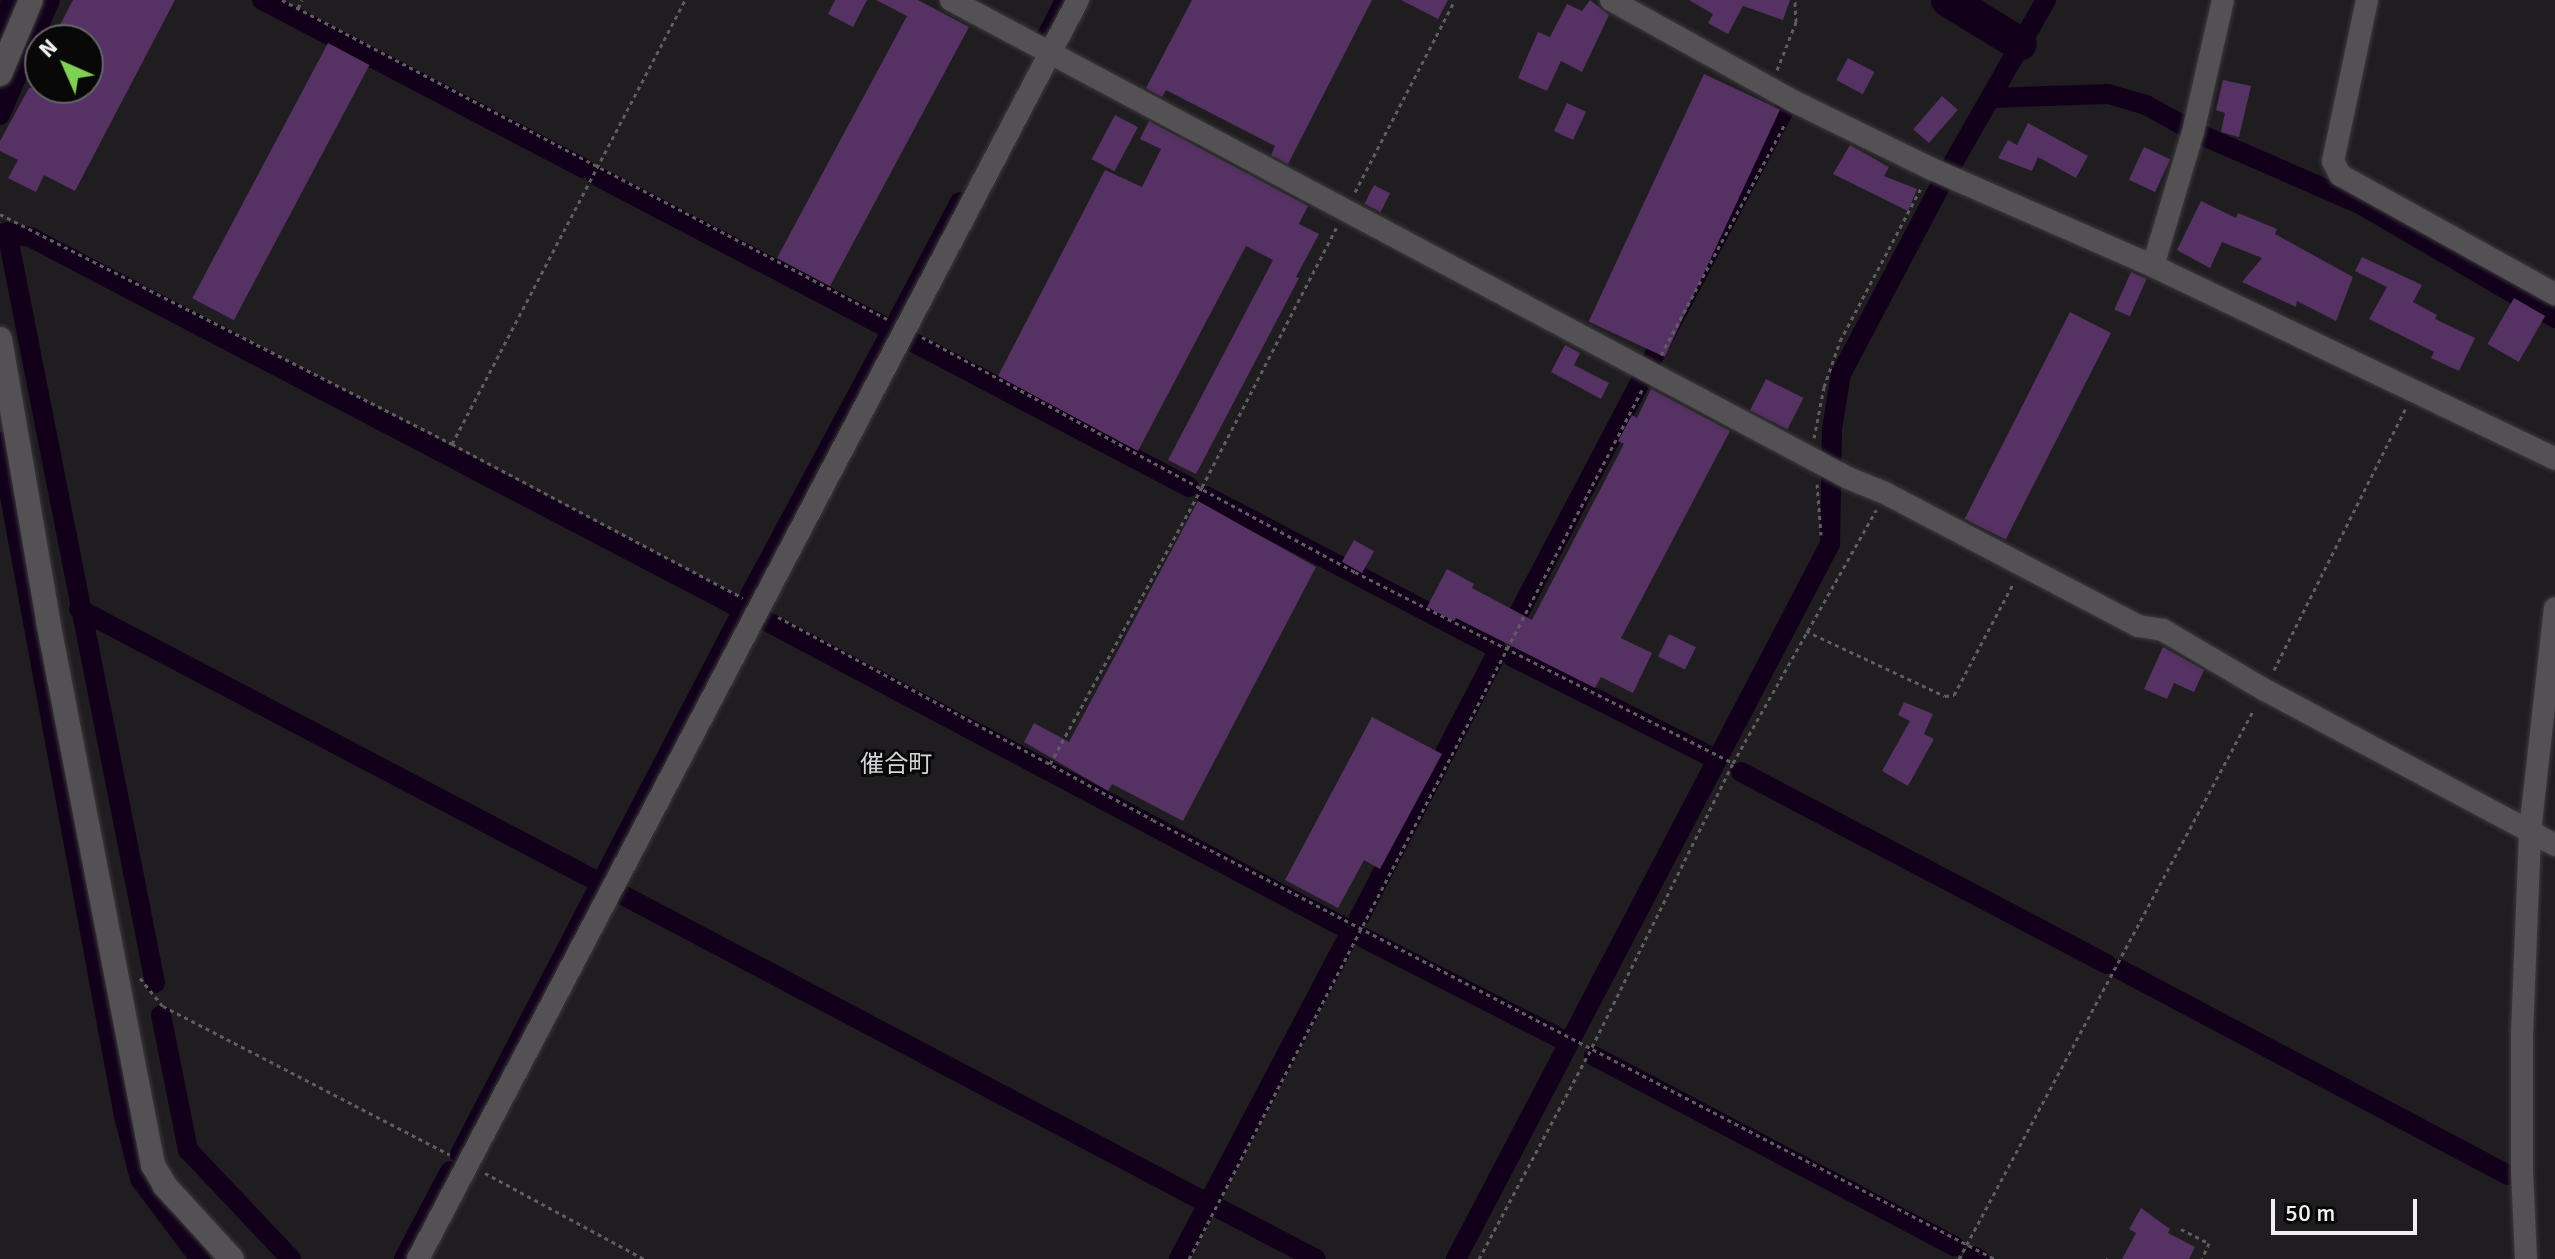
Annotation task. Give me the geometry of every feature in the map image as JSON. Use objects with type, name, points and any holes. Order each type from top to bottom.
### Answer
[{"type":"street","points":[[0,74],[31,0]]},
{"type":"street","points":[[951,0],[1848,478],[1885,493],[2138,626],[2163,630],[2265,690],[2555,845]]},
{"type":"street","points":[[418,1259],[1078,0]]},
{"type":"street","points":[[1611,0],[1797,103],[1932,169],[2153,266],[2555,459]]},
{"type":"street","points":[[2153,266],[2193,132],[2223,0]]},
{"type":"street","points":[[2367,0],[2333,161],[2340,175],[2555,294]]},
{"type":"street","points":[[0,339],[48,621],[118,967],[153,1165],[165,1186],[232,1259]]},
{"type":"street","points":[[2526,1259],[2522,1033],[2530,831],[2555,608]]},
{"type":"path","points":[[282,0],[906,329],[1355,572],[1733,763]]},
{"type":"path","points":[[298,8],[302,0]]},
{"type":"path","points":[[452,444],[685,0]]},
{"type":"path","points":[[1050,764],[1202,487],[1455,0]]},
{"type":"path","points":[[1770,88],[1796,22],[1795,0]]},
{"type":"path","points":[[1189,1259],[1651,373],[1797,103]]},
{"type":"path","points":[[1821,535],[1816,468],[1811,457],[1824,387],[1840,341],[1932,169]]},
{"type":"path","points":[[0,214],[452,444],[1050,764],[1995,1259]]},
{"type":"path","points":[[1959,1259],[2265,690],[2414,391]]},
{"type":"path","points":[[1479,1259],[1592,1047],[1733,763],[1885,493]]},
{"type":"path","points":[[1806,631],[1945,696],[1954,695],[2023,565]]},
{"type":"path","points":[[118,967],[136,974],[163,1006],[644,1259]]},
{"type":"path","points":[[2181,1229],[2209,1243],[2202,1259]]},
{"type":"building","points":[[73,0],[175,0],[75,191],[44,175],[36,192],[8,178],[18,160],[0,151],[0,141],[24,97],[24,104],[104,104],[104,24],[60,24]]},
{"type":"building","points":[[835,0],[867,0],[853,27],[828,14]]},
{"type":"building","points":[[876,0],[918,0],[969,27],[830,286],[777,258],[907,16]]},
{"type":"building","points":[[1192,0],[1372,0],[1288,164],[1271,155],[1275,146],[1166,90],[1162,97],[1146,88]]},
{"type":"building","points":[[1401,0],[1448,0],[1438,19]]},
{"type":"building","points":[[1590,0],[1609,15],[1582,72],[1561,61],[1547,91],[1518,78],[1538,32],[1550,37],[1567,4],[1582,11]]},
{"type":"building","points":[[1689,0],[1790,0],[1783,20],[1743,6],[1728,34],[1708,23],[1713,14]]},
{"type":"building","points":[[328,43],[369,65],[234,320],[192,298]]},
{"type":"building","points":[[1848,58],[1874,72],[1863,94],[1836,80]]},
{"type":"building","points":[[1704,74],[1780,109],[1665,357],[1589,321]]},
{"type":"building","points":[[2223,80],[2251,86],[2239,137],[2221,132],[2225,113],[2216,110]]},
{"type":"building","points":[[1942,96],[1958,110],[1929,143],[1913,129]]},
{"type":"building","points":[[1567,103],[1586,112],[1573,140],[1554,131]]},
{"type":"building","points":[[1115,115],[1138,127],[1114,171],[1092,159]]},
{"type":"building","points":[[1149,121],[1308,206],[1299,224],[1319,234],[1196,474],[1168,460],[1273,260],[1246,246],[1138,451],[998,376],[1105,170],[1142,187],[1161,149],[1140,139]]},
{"type":"building","points":[[2028,123],[2088,156],[2076,178],[2038,157],[2032,171],[1998,158],[2008,140],[2017,145]]},
{"type":"building","points":[[1850,145],[1889,167],[1884,176],[1917,189],[1908,211],[1833,174]]},
{"type":"building","points":[[2144,147],[2170,159],[2155,192],[2129,180]]},
{"type":"building","points":[[1374,185],[1390,193],[1381,212],[1364,204]]},
{"type":"building","points":[[2201,201],[2236,218],[2238,213],[2277,229],[2275,234],[2353,277],[2336,321],[2297,301],[2296,307],[2242,282],[2262,258],[2222,242],[2210,268],[2177,250]]},
{"type":"building","points":[[2362,257],[2422,285],[2413,302],[2437,315],[2435,319],[2475,338],[2459,371],[2431,358],[2434,352],[2369,319],[2387,287],[2355,271]]},
{"type":"building","points":[[2131,272],[2147,279],[2130,316],[2114,309]]},
{"type":"building","points":[[2514,298],[2545,316],[2519,362],[2488,344]]},
{"type":"building","points":[[2070,312],[2111,333],[2006,540],[1965,519]]},
{"type":"building","points":[[1565,345],[1580,353],[1574,365],[1609,383],[1601,399],[1551,372]]},
{"type":"building","points":[[1766,379],[1803,398],[1788,429],[1750,410]]},
{"type":"building","points":[[1651,389],[1730,431],[1621,638],[1652,653],[1633,693],[1601,677],[1595,688],[1456,618],[1454,621],[1427,607],[1447,569],[1474,584],[1472,588],[1532,620],[1624,444],[1618,441],[1632,415],[1637,418]]},
{"type":"building","points":[[1198,501],[1316,567],[1183,821],[1112,784],[1108,791],[1024,742],[1034,723],[1069,742]]},
{"type":"building","points":[[1354,540],[1374,551],[1362,573],[1342,562]]},
{"type":"building","points":[[1669,634],[1696,647],[1685,670],[1658,656]]},
{"type":"building","points":[[2163,647],[2204,670],[2194,692],[2174,683],[2167,699],[2144,689]]},
{"type":"building","points":[[1904,702],[1933,714],[1924,734],[1934,739],[1908,786],[1882,771],[1910,721],[1898,715]]},
{"type":"building","points":[[1372,717],[1442,754],[1380,869],[1364,860],[1338,908],[1285,880]]},
{"type":"building","points":[[2141,1208],[2170,1229],[2168,1233],[2195,1247],[2189,1259],[2122,1259],[2136,1233],[2129,1229]]},
{"type":"waterway","points":[[0,28],[12,0]]},
{"type":"waterway","points":[[0,115],[50,0]]},
{"type":"waterway","points":[[262,0],[584,168]]},
{"type":"waterway","points":[[1045,40],[1065,0]]},
{"type":"waterway","points":[[1948,0],[2020,44]]},
{"type":"waterway","points":[[1953,163],[2046,0]]},
{"type":"waterway","points":[[1990,98],[2108,94],[2146,105],[2184,126]]},
{"type":"waterway","points":[[1650,363],[1785,108]]},
{"type":"waterway","points":[[2199,134],[2362,205],[2555,318]]},
{"type":"waterway","points":[[595,175],[889,329]]},
{"type":"waterway","points":[[1456,1259],[1830,544],[1832,429],[1841,374],[1941,184]]},
{"type":"waterway","points":[[898,320],[960,202]]},
{"type":"waterway","points":[[155,983],[7,232],[32,238],[734,605]]},
{"type":"waterway","points":[[750,595],[892,330]]},
{"type":"waterway","points":[[909,340],[1189,487]]},
{"type":"waterway","points":[[1509,632],[1644,375]]},
{"type":"waterway","points":[[0,442],[124,1116],[140,1179],[200,1259]]},
{"type":"waterway","points":[[1206,496],[1495,647]]},
{"type":"waterway","points":[[79,609],[604,885]]},
{"type":"waterway","points":[[460,1154],[743,610]]},
{"type":"waterway","points":[[768,622],[1349,930]]},
{"type":"waterway","points":[[1359,918],[1496,655]]},
{"type":"waterway","points":[[1513,657],[1708,755]]},
{"type":"waterway","points":[[1741,772],[2107,964]]},
{"type":"waterway","points":[[617,892],[1211,1205]]},
{"type":"waterway","points":[[1179,1259],[1351,931]]},
{"type":"waterway","points":[[1364,938],[1569,1043]]},
{"type":"waterway","points":[[2119,969],[2508,1175]]},
{"type":"waterway","points":[[161,1015],[188,1150],[291,1259]]},
{"type":"waterway","points":[[1594,1056],[1955,1246]]},
{"type":"waterway","points":[[404,1259],[450,1171]]},
{"type":"waterway","points":[[1218,1208],[1316,1259]]},
{"type":"waterway","points":[[1973,1256],[1979,1259]]},
{"type":"district","name":"催合町","points":[[896,765]]}]
